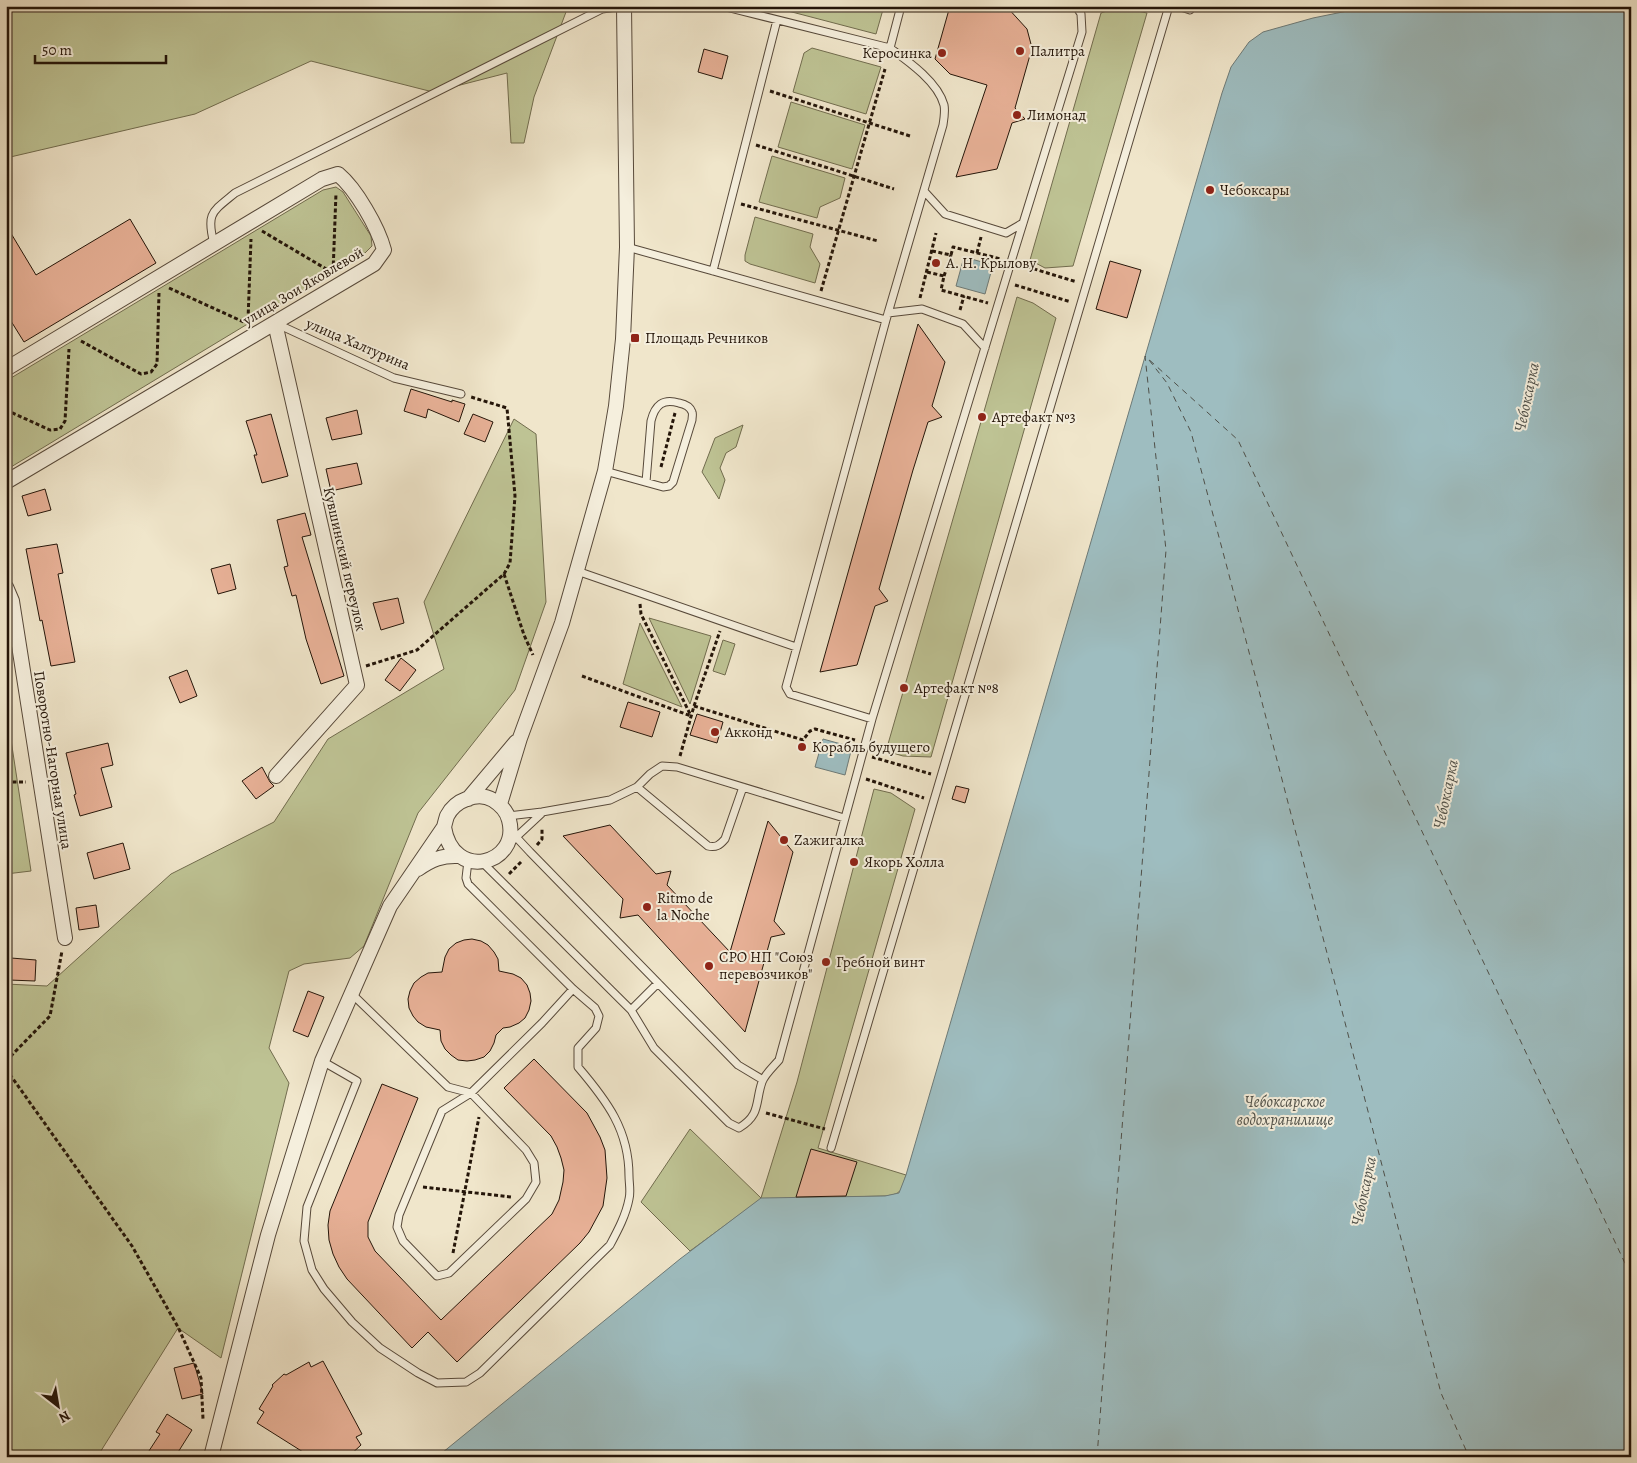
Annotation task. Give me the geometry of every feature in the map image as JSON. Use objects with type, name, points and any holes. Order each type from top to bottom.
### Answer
[{"type":"street","points":[[411,874],[432,860],[447,855],[470,860],[494,858],[505,849],[511,837],[509,820],[520,738],[562,623],[605,471],[616,406],[623,339],[626,247],[624,6]]},
{"type":"street","name":"улица Зои Яковлевой","points":[[6,370],[322,179],[338,174],[348,182],[380,234],[384,250],[374,264],[6,482]]},
{"type":"street","name":"Кувшинский переулок","points":[[274,323],[357,685],[276,776]]},
{"type":"street","name":"Поворотно-Нагорная улица","points":[[6,587],[12,601],[65,938]]},
{"type":"street","points":[[468,799],[520,738]]},
{"type":"street","points":[[211,1457],[268,1235],[322,1061],[390,906],[444,827],[448,815],[456,806],[478,796],[488,797],[509,820]]},
{"type":"street","points":[[444,827],[450,847],[470,860]]},
{"type":"lane","points":[[214,244],[209,225],[213,212],[235,193],[602,9],[624,6]]},
{"type":"lane","points":[[722,6],[890,48],[912,64],[936,89],[944,106],[943,124],[888,312],[786,687],[790,694],[872,719]]},
{"type":"lane","points":[[890,48],[901,6]]},
{"type":"lane","points":[[470,860],[631,1010],[654,1048],[729,1123],[739,1128],[749,1123],[757,1110],[763,1080],[779,1060],[872,719],[1082,32],[1081,14],[1076,6]]},
{"type":"lane","points":[[831,1148],[1169,6]]},
{"type":"lane","points":[[1178,6],[1190,10],[1191,6]]},
{"type":"lane","points":[[713,271],[777,20]]},
{"type":"lane","points":[[924,191],[945,214],[1006,233],[1023,223]]},
{"type":"lane","points":[[626,247],[886,320]]},
{"type":"lane","points":[[888,312],[922,309],[963,324],[985,348]]},
{"type":"lane","name":"улица Халтурина","points":[[274,323],[394,378],[461,394]]},
{"type":"lane","points":[[605,471],[664,487],[669,486],[673,482],[692,420],[692,411],[686,405],[670,400],[662,403],[654,411],[651,421],[646,482]]},
{"type":"lane","points":[[577,571],[796,647]]},
{"type":"lane","points":[[509,820],[610,800],[636,787],[662,766],[677,766],[844,818]]},
{"type":"lane","points":[[636,787],[708,846],[714,847],[721,845],[725,840],[743,787]]},
{"type":"lane","points":[[509,820],[542,812]]},
{"type":"lane","points":[[509,820],[658,983],[738,1065],[763,1080]]},
{"type":"lane","points":[[322,1061],[356,1080],[307,1207],[304,1241],[312,1270],[324,1289],[352,1322],[380,1348],[437,1383],[466,1382],[480,1373],[610,1244],[622,1222],[630,1197],[629,1162],[624,1139],[613,1112],[578,1068],[578,1048],[596,1028],[599,1016],[595,1008],[573,989],[468,884],[466,878],[470,860]]},
{"type":"lane","points":[[631,1010],[658,983]]},
{"type":"lane","points":[[351,992],[448,1087],[471,1093],[526,1150],[534,1163],[536,1182],[526,1199],[449,1273],[437,1276],[403,1240],[397,1227],[399,1215],[442,1111],[471,1093],[542,1023],[573,989]]},
{"type":"path","points":[[818,301],[885,69]]},
{"type":"path","points":[[760,87],[910,136]]},
{"type":"path","points":[[746,142],[894,189]]},
{"type":"path","points":[[334,273],[336,187]]},
{"type":"path","points":[[731,201],[878,241]]},
{"type":"path","points":[[258,229],[334,273]]},
{"type":"path","points":[[920,299],[936,233]]},
{"type":"path","points":[[248,324],[251,234]]},
{"type":"path","points":[[998,305],[941,290],[944,276],[953,247],[1011,262]]},
{"type":"path","points":[[932,251],[951,255]]},
{"type":"path","points":[[1022,266],[1087,285]]},
{"type":"path","points":[[325,278],[342,268]]},
{"type":"path","points":[[927,272],[944,276]]},
{"type":"path","points":[[1017,285],[1081,304]]},
{"type":"path","points":[[164,286],[248,324]]},
{"type":"path","points":[[76,338],[141,374],[151,372],[156,364],[159,289]]},
{"type":"path","points":[[248,324],[256,319]]},
{"type":"path","points":[[6,410],[50,430],[60,429],[65,421],[70,343]]},
{"type":"path","points":[[354,671],[417,650],[504,574],[510,563],[515,496],[507,408],[461,394]]},
{"type":"path","points":[[660,470],[676,410]]},
{"type":"path","points":[[504,574],[524,635]]},
{"type":"path","points":[[640,593],[641,614],[692,716]]},
{"type":"path","points":[[677,766],[694,706],[723,622]]},
{"type":"path","points":[[582,676],[692,716]]},
{"type":"path","points":[[694,706],[803,740],[810,731],[815,729],[866,743]]},
{"type":"path","points":[[883,760],[941,776]]},
{"type":"path","points":[[877,783],[934,801]]},
{"type":"path","points":[[537,845],[542,839],[542,823]]},
{"type":"path","points":[[509,874],[524,858]]},
{"type":"path","points":[[6,1061],[50,1016],[65,938]]},
{"type":"path","points":[[6,1069],[132,1246],[178,1327],[201,1378],[204,1420],[220,1419]]},
{"type":"path","points":[[449,1273],[482,1104]]},
{"type":"path","points":[[757,1110],[836,1132]]},
{"type":"path","points":[[411,1185],[526,1199]]},
{"type":"green space","points":[[6,6],[570,6],[566,12],[534,97],[524,143],[511,143],[507,73],[433,92],[311,61],[195,114],[6,158]]},
{"type":"green space","points":[[769,6],[884,6],[876,34]]},
{"type":"green space","points":[[1117,7],[1147,13],[1073,266],[1045,268],[1030,260],[1101,13]]},
{"type":"green space","points":[[812,48],[881,67],[866,114],[793,92],[804,53]]},
{"type":"green space","points":[[791,102],[865,125],[852,169],[778,147]]},
{"type":"green space","points":[[772,156],[845,178],[840,198],[820,207],[817,218],[759,202]]},
{"type":"green space","points":[[336,187],[343,192],[371,236],[372,246],[365,253],[6,470],[6,381],[323,190]]},
{"type":"green space","points":[[755,217],[813,234],[810,247],[820,264],[815,283],[745,261]]},
{"type":"green space","points":[[1017,297],[1033,303],[1056,318],[931,757],[903,756],[886,751]]},
{"type":"green space","points":[[514,419],[536,434],[546,602],[515,690],[418,813],[364,946],[350,958],[304,964],[289,971],[269,1048],[289,1083],[221,1358],[178,1328],[99,1454],[100,1457],[6,1457],[6,984],[47,986],[171,874],[274,822],[328,739],[444,669],[424,602]]},
{"type":"green space","points":[[743,425],[736,447],[726,453],[720,468],[725,480],[719,499],[702,472],[715,438]]},
{"type":"green space","points":[[649,618],[711,636],[690,704]]},
{"type":"green space","points":[[640,623],[682,707],[623,684]]},
{"type":"green space","points":[[723,640],[735,644],[725,675],[713,671]]},
{"type":"green space","points":[[6,707],[31,871],[6,874]]},
{"type":"green space","points":[[874,789],[891,793],[915,809],[818,1148],[906,1175],[903,1185],[898,1193],[885,1196],[761,1199],[690,1251],[641,1202],[690,1129],[761,1198],[797,1082]]},
{"type":"water","name":"Чебоксарское водохранилище","points":[[1372,6],[1631,6],[1631,1457],[437,1457],[680,1259],[761,1198],[885,1196],[899,1193],[906,1175],[1231,67],[1249,42],[1263,32],[1313,18]]},
{"type":"water","points":[[964,257],[993,265],[985,294],[956,286]]},
{"type":"water","points":[[823,739],[852,747],[845,775],[815,767]]},
{"type":"building","points":[[950,6],[1006,6],[1027,29],[1032,48],[1015,108],[1025,119],[1012,123],[997,169],[956,177],[987,85],[950,74],[935,59]]},
{"type":"building","points":[[704,49],[728,56],[722,79],[698,72]]},
{"type":"building","points":[[130,219],[156,263],[24,342],[6,313],[6,225],[36,275]]},
{"type":"building","points":[[1110,261],[1141,270],[1127,318],[1096,309]]},
{"type":"building","points":[[918,324],[945,362],[932,406],[942,417],[928,422],[913,470],[879,589],[888,601],[875,606],[857,665],[820,672]]},
{"type":"building","points":[[411,389],[452,402],[452,400],[465,404],[459,422],[428,409],[426,418],[404,411]]},
{"type":"building","points":[[357,410],[362,434],[332,440],[326,418]]},
{"type":"building","points":[[271,414],[288,476],[262,483],[254,455],[257,455],[246,421]]},
{"type":"building","points":[[473,414],[493,422],[485,442],[464,434]]},
{"type":"building","points":[[357,463],[362,484],[331,491],[326,469]]},
{"type":"building","points":[[45,489],[51,510],[28,516],[22,496]]},
{"type":"building","points":[[305,513],[311,535],[302,537],[344,676],[321,684],[306,639],[296,595],[292,596],[284,567],[288,566],[277,520]]},
{"type":"building","points":[[57,544],[63,573],[58,574],[75,662],[51,666],[26,549]]},
{"type":"building","points":[[230,564],[236,589],[218,594],[211,569]]},
{"type":"building","points":[[398,598],[404,623],[381,630],[373,603]]},
{"type":"building","points":[[401,658],[416,670],[400,691],[385,680]]},
{"type":"building","points":[[187,670],[197,696],[180,703],[169,677]]},
{"type":"building","points":[[628,702],[660,712],[652,737],[620,727]]},
{"type":"building","points":[[697,714],[723,722],[717,743],[690,735]]},
{"type":"building","points":[[108,743],[113,765],[101,768],[112,807],[80,816],[66,753]]},
{"type":"building","points":[[262,767],[274,786],[256,799],[242,781]]},
{"type":"building","points":[[956,786],[969,789],[965,803],[952,799]]},
{"type":"building","points":[[768,821],[793,852],[774,921],[785,934],[771,937],[745,1032],[638,915],[620,918],[623,899],[563,836],[610,825],[656,874],[671,871],[667,885],[730,952]]},
{"type":"building","points":[[123,843],[130,869],[94,879],[87,853]]},
{"type":"building","points":[[96,905],[99,927],[79,930],[76,908]]},
{"type":"building","points":[[472,939],[488,945],[494,952],[498,959],[499,971],[521,978],[527,985],[531,1001],[525,1018],[519,1023],[503,1028],[496,1035],[490,1051],[484,1057],[467,1061],[458,1060],[445,1049],[441,1041],[440,1030],[426,1027],[418,1022],[409,1008],[408,999],[414,983],[421,977],[428,973],[442,972],[449,949],[456,943]]},
{"type":"building","points":[[11,958],[36,960],[35,981],[9,980]]},
{"type":"building","points":[[308,991],[324,997],[308,1037],[293,1031]]},
{"type":"building","points":[[534,1059],[587,1113],[600,1137],[605,1150],[607,1178],[603,1206],[589,1232],[580,1243],[457,1362],[428,1332],[412,1348],[347,1279],[333,1254],[329,1240],[328,1225],[330,1211],[382,1084],[418,1098],[368,1222],[368,1237],[375,1251],[441,1320],[552,1214],[559,1200],[564,1170],[557,1147],[551,1136],[504,1088]]},
{"type":"building","points":[[811,1149],[857,1162],[846,1196],[796,1197]]},
{"type":"building","points":[[323,1361],[362,1434],[356,1437],[361,1445],[348,1457],[311,1457],[257,1423],[264,1412],[259,1409],[272,1385],[284,1374],[286,1375],[309,1362],[311,1367]]},
{"type":"building","points":[[194,1363],[203,1394],[182,1399],[174,1368]]},
{"type":"building","points":[[167,1414],[192,1430],[175,1457],[145,1457],[160,1434],[156,1432]]},
{"type":"ferry route","points":[[1097,1457],[1166,550],[1145,356],[1238,440],[1631,1276]]},
{"type":"ferry route","points":[[1149,360],[1167,383],[1191,432],[1441,1393],[1469,1457]]},
{"type":"place","name":"Палитра","points":[[1020,51]]},
{"type":"place","name":"Керосинка","points":[[942,53]]},
{"type":"place","name":"Лимонад","points":[[1017,115]]},
{"type":"place","name":"Чебоксары","points":[[1210,190]]},
{"type":"place","name":"А. Н. Крылову","points":[[936,263]]},
{"type":"place","name":"Площадь Речников","points":[[635,338]]},
{"type":"place","name":"Артефакт №3","points":[[982,417]]},
{"type":"place","name":"Артефакт №8","points":[[904,688]]},
{"type":"place","name":"Акконд","points":[[715,732]]},
{"type":"place","name":"Корабль будущего","points":[[802,747]]},
{"type":"place","name":"Zажигалка","points":[[784,840]]},
{"type":"place","name":"Якорь Холла","points":[[854,862]]},
{"type":"place","name":"Ritmo de la Noche","points":[[647,907]]},
{"type":"place","name":"Гребной винт","points":[[826,962]]},
{"type":"place","name":"СРО НП \"Союз перевозчиков\"","points":[[709,966]]},
{"type":"water label","name":"Чебоксарка","points":[[1526,397]]},
{"type":"water label","name":"Чебоксарка","points":[[1445,794]]},
{"type":"water label","name":"Чебоксарка","points":[[1363,1191]]}]
